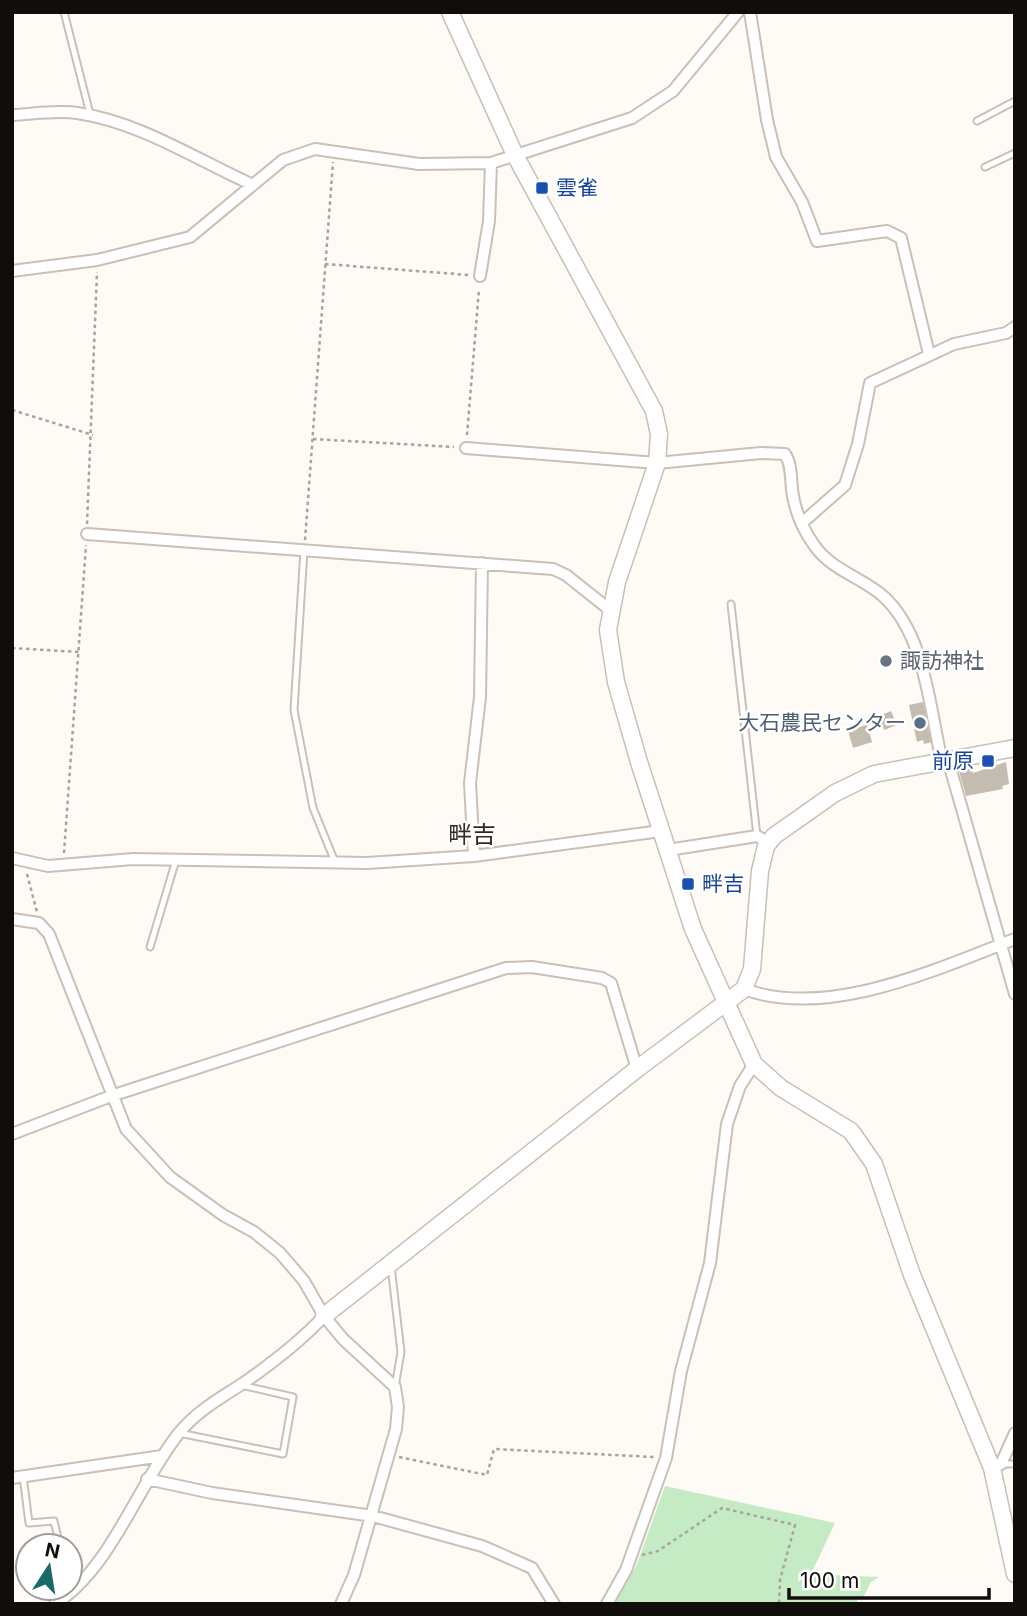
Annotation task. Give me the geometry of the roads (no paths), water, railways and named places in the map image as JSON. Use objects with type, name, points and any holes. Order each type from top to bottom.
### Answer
[{"type":"street","points":[[450,12],[515,155],[647,397],[659,434],[657,463],[610,610],[609,646],[616,682],[696,938],[754,1064],[781,1088],[831,1115],[851,1131],[874,1164],[912,1275],[997,1466],[1015,1574]]},
{"type":"street","points":[[12,271],[97,260],[190,237],[283,160],[315,149],[451,166],[491,163],[597,131],[655,106],[681,82],[738,12]]},
{"type":"street","points":[[750,12],[767,120],[776,157],[802,202],[817,241],[887,231],[901,238],[929,354]]},
{"type":"street","points":[[12,116],[75,113],[91,116],[167,143],[253,185]]},
{"type":"street","points":[[480,276],[489,221],[491,163]]},
{"type":"street","points":[[802,523],[845,485],[858,444],[870,383],[901,371],[929,354],[954,344],[1006,333],[1015,327]]},
{"type":"street","points":[[466,448],[657,463],[761,453],[785,454],[791,471],[796,510],[815,547],[829,560],[868,585],[896,611],[921,664],[945,761],[1015,993]]},
{"type":"street","points":[[87,534],[553,569],[566,575],[610,610]]},
{"type":"street","points":[[474,856],[471,782],[480,697],[482,563]]},
{"type":"street","points":[[668,850],[763,840],[874,774],[1015,748]]},
{"type":"street","points":[[12,858],[63,866],[133,859],[337,864],[474,856],[661,831]]},
{"type":"street","points":[[84,1574],[103,1553],[146,1479],[194,1415],[306,1336],[324,1316],[390,1263],[726,1000],[744,989],[752,969],[763,840]]},
{"type":"street","points":[[12,919],[39,923],[49,934],[126,1129],[170,1177],[223,1215],[254,1232],[280,1254],[304,1281],[324,1316],[395,1387],[398,1407],[389,1455],[354,1576],[341,1604]]},
{"type":"street","points":[[744,989],[779,998],[832,998],[944,969],[1015,939]]},
{"type":"street","points":[[12,1134],[111,1096],[506,968],[532,967],[602,978],[611,983],[637,1069]]},
{"type":"street","points":[[607,1604],[632,1554],[666,1458],[681,1371],[710,1263],[727,1124],[740,1086],[754,1064]]},
{"type":"street","points":[[997,1466],[1015,1433]]},
{"type":"street","points":[[18,1477],[162,1456]]},
{"type":"street","points":[[146,1479],[212,1493],[373,1516],[450,1536],[511,1557],[532,1568],[554,1604]]},
{"type":"lane","points":[[64,12],[91,116]]},
{"type":"lane","points":[[977,121],[1015,101]]},
{"type":"lane","points":[[985,167],[1015,153]]},
{"type":"lane","points":[[304,550],[294,710],[313,808],[337,864]]},
{"type":"lane","points":[[731,604],[763,840]]},
{"type":"lane","points":[[150,947],[176,860]]},
{"type":"lane","points":[[390,1263],[401,1352],[395,1387]]},
{"type":"lane","points":[[179,1433],[283,1454],[293,1397],[240,1385]]},
{"type":"lane","points":[[997,1466],[1015,1464]]},
{"type":"lane","points":[[18,1477],[29,1523],[54,1521],[57,1532]]},
{"type":"place","name":"雲雀","points":[[542,188]]},
{"type":"place","name":"諏訪神社","points":[[886,661]]},
{"type":"place","name":"大石農民センター","points":[[920,723]]},
{"type":"place","name":"前原","points":[[988,761]]},
{"type":"place","name":"畔吉","points":[[688,884]]},
{"type":"district","name":"畔吉","points":[[472,835]]}]
